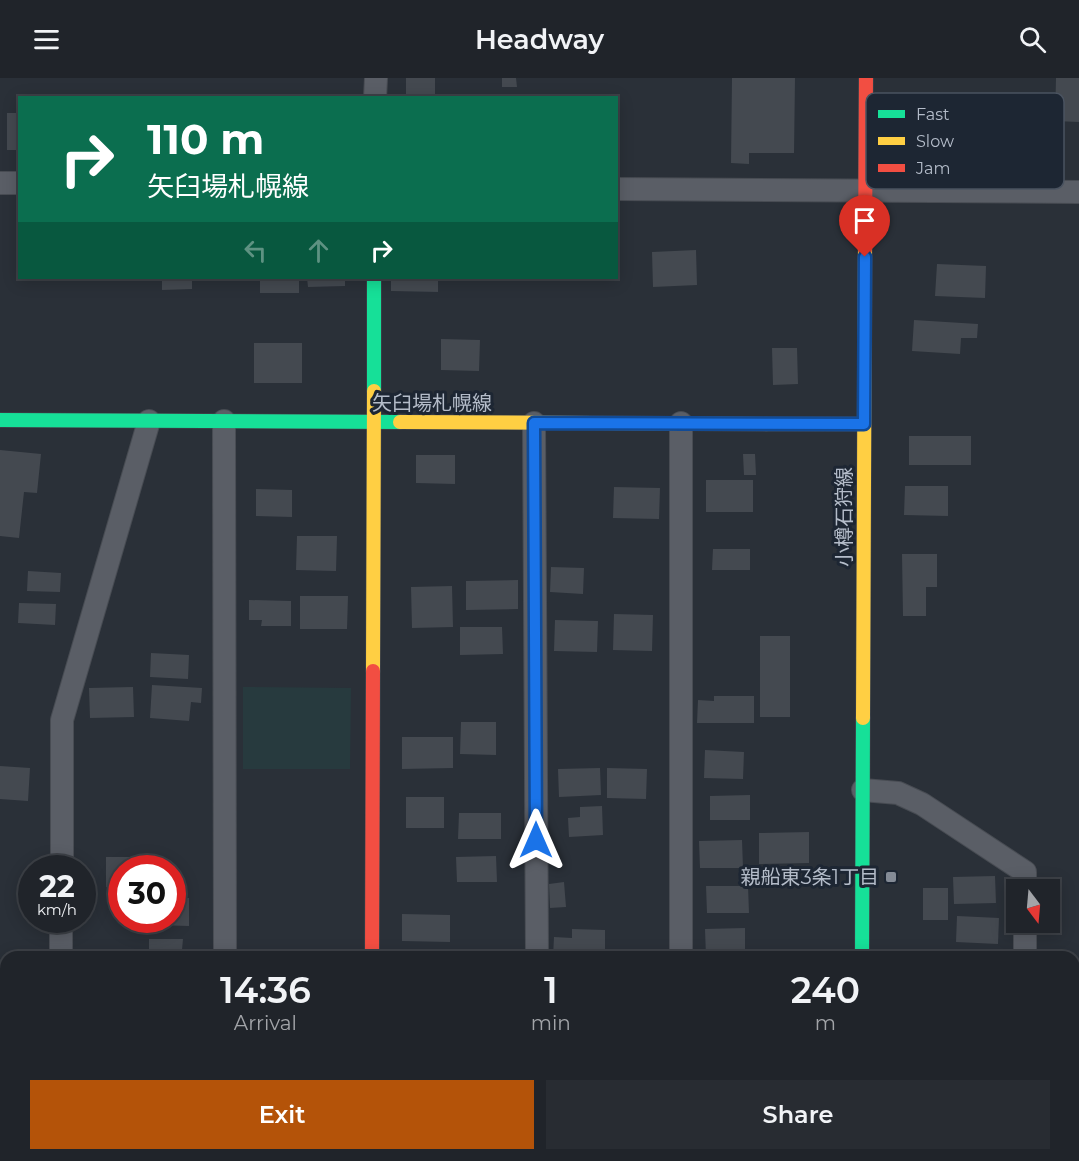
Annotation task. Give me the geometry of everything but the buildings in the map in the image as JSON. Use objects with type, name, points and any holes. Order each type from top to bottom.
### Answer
[{"type":"main road","name":"小樽石狩線","points":[[862,951],[866,78]]},
{"type":"main road","points":[[372,951],[374,279]]},
{"type":"main road","name":"矢臼場札幌線","points":[[0,420],[864,424]]},
{"type":"street","points":[[375,78],[375,96]]},
{"type":"street","points":[[0,183],[18,183]]},
{"type":"street","points":[[618,189],[1079,192]]},
{"type":"street","points":[[62,855],[62,720],[149,421]]},
{"type":"street","points":[[224,421],[225,951]]},
{"type":"street","points":[[534,423],[537,951]]},
{"type":"street","points":[[681,423],[681,951]]},
{"type":"street","points":[[863,790],[898,793],[922,804],[1025,872],[1025,879]]},
{"type":"street","points":[[61,951],[62,933]]},
{"type":"street","points":[[1024,951],[1025,933]]},
{"type":"green space","points":[[243,687],[351,688],[350,769],[243,769]]},
{"type":"traffic: fast","points":[[374,279],[374,391]]},
{"type":"traffic: fast","points":[[0,420],[400,422]]},
{"type":"traffic: fast","points":[[862,951],[863,718]]},
{"type":"traffic: slow","points":[[863,718],[865,249]]},
{"type":"traffic: slow","points":[[373,671],[374,391]]},
{"type":"traffic: slow","points":[[400,422],[766,424]]},
{"type":"traffic: jam","points":[[865,249],[866,78]]},
{"type":"traffic: jam","points":[[766,424],[864,424]]},
{"type":"traffic: jam","points":[[372,951],[373,671]]},
{"type":"place","name":"親船東3条1丁目","points":[[891,877]]},
{"type":"route","points":[[536,840],[534,423],[864,424],[865,257]]}]
